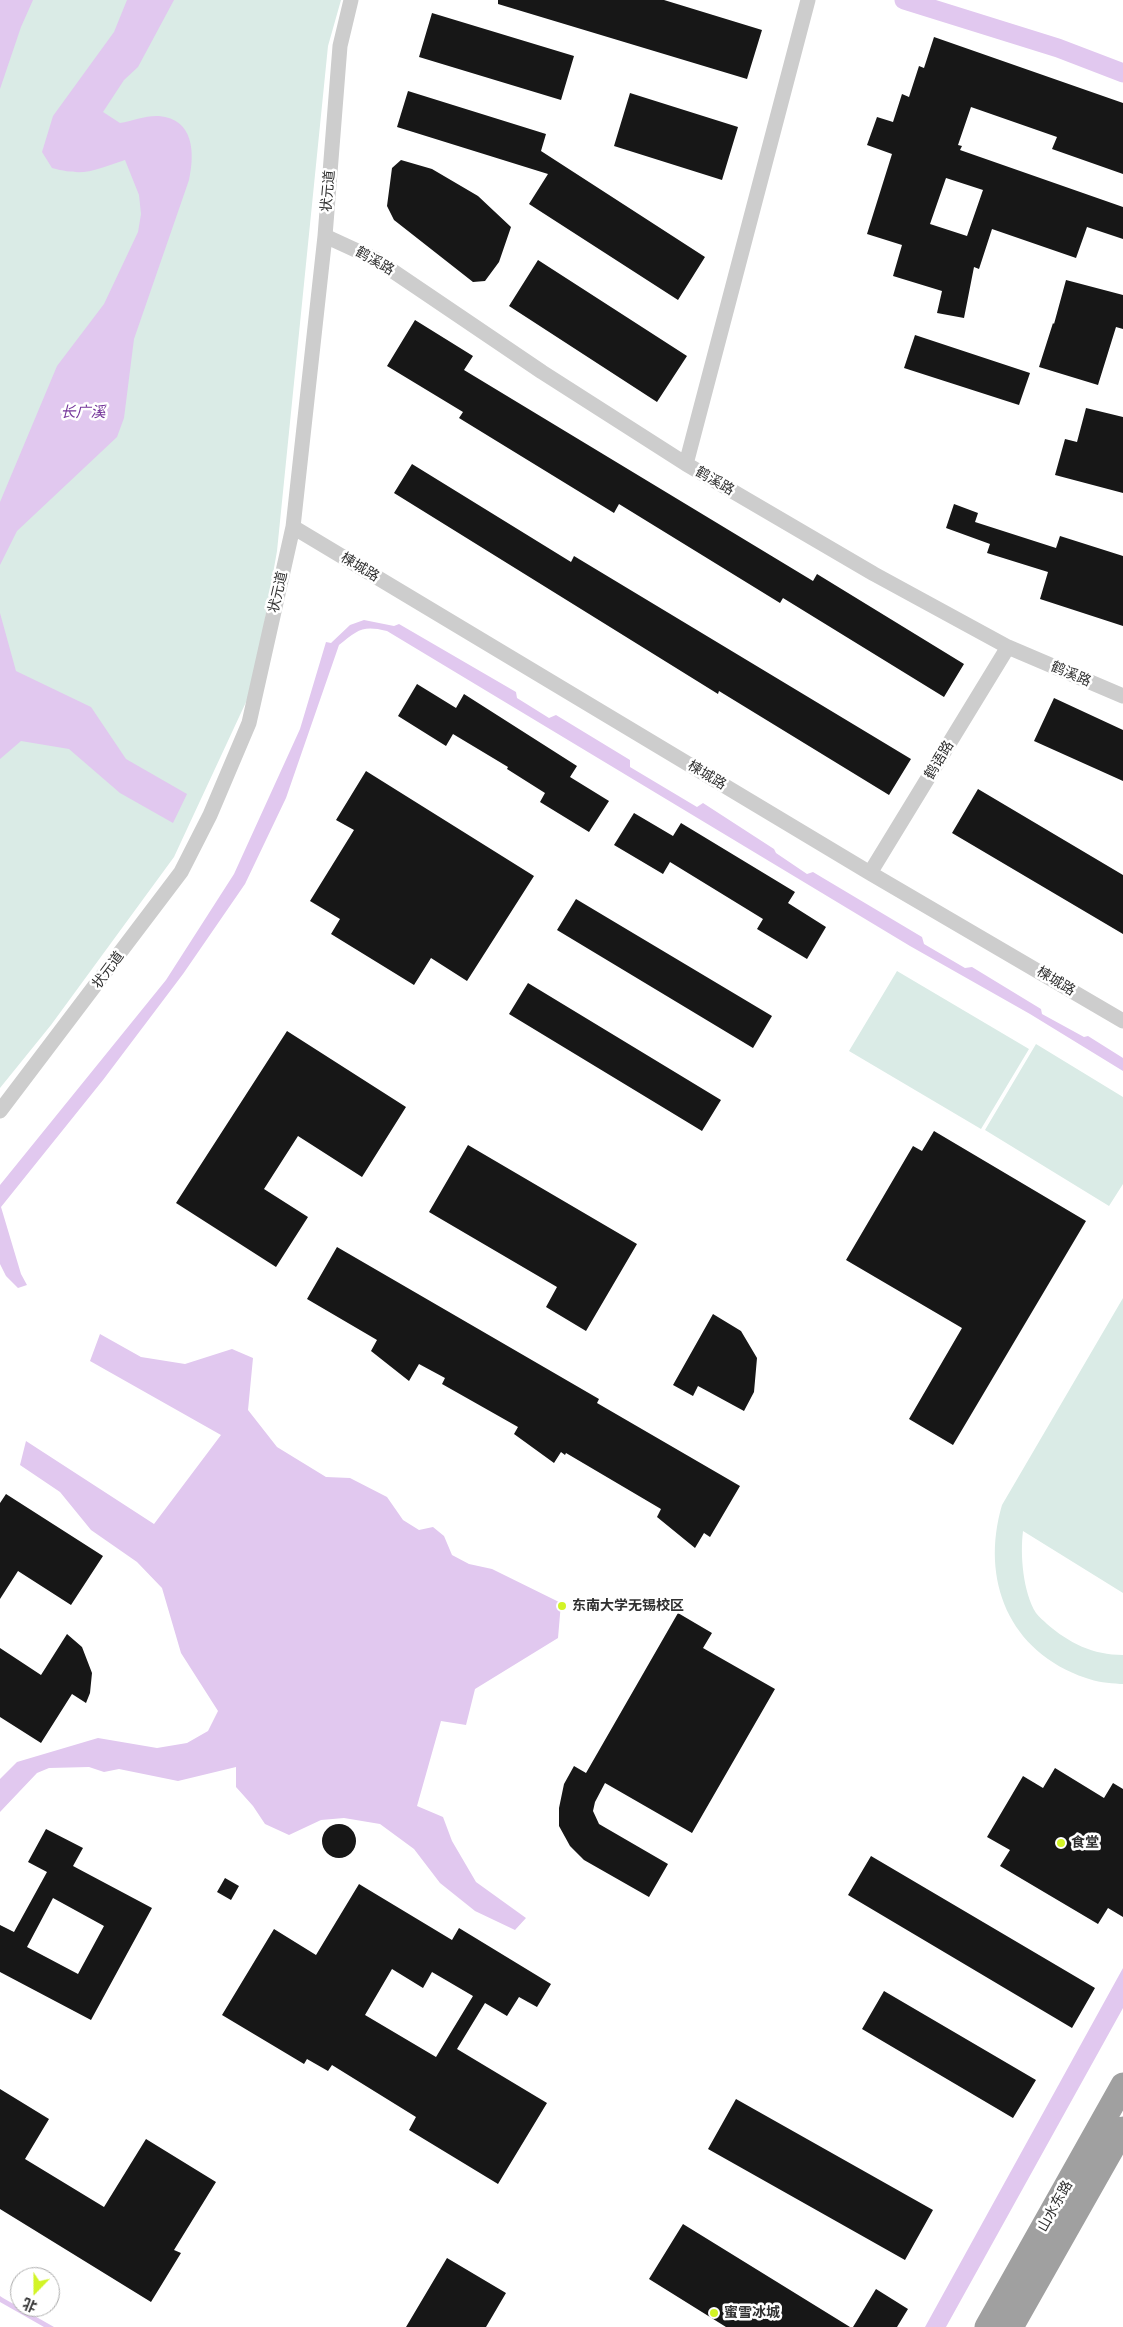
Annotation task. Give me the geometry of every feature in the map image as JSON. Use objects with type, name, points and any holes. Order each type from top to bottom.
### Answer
[{"type":"highway","name":"山水东路","points":[[987,2327],[1123,2085]]},
{"type":"highway","name":"山水东路","points":[[1012,2327],[1123,2129]]},
{"type":"street","name":"状元道","points":[[0,1111],[181,872],[210,815],[249,723],[293,527],[325,236],[340,46],[351,0]]},
{"type":"street","points":[[686,464],[806,7]]},
{"type":"street","name":"鹤溪路","points":[[325,236],[375,259],[542,372],[686,464],[874,574],[1008,647],[1123,696]]},
{"type":"street","name":"楝城路","points":[[293,527],[1123,1021]]},
{"type":"street","name":"鹤语路","points":[[870,872],[1008,647]]},
{"type":"shaded area","points":[[0,0],[341,0],[328,46],[277,551],[253,687],[174,857],[51,1025],[0,1088]]},
{"type":"shaded area","points":[[897,971],[1029,1049],[981,1129],[849,1051]]},
{"type":"shaded area","points":[[1036,1044],[1123,1097],[1123,1184],[1109,1206],[985,1130]]},
{"type":"shaded area","points":[[1123,1298],[1123,1593],[1023,1531],[1022,1551],[1025,1584],[1036,1613],[1055,1631],[1082,1647],[1102,1653],[1123,1655],[1123,1684],[1120,1684],[1086,1678],[1059,1666],[1037,1651],[1020,1632],[1007,1610],[999,1586],[995,1560],[996,1533],[1002,1505]]},
{"type":"water","points":[[0,0],[33,0],[21,27],[0,89]]},
{"type":"water","name":"长广溪","points":[[127,0],[174,0],[138,67],[124,80],[103,112],[120,123],[159,116],[179,123],[185,130],[191,149],[192,159],[189,180],[134,339],[124,418],[117,437],[17,531],[0,565],[0,502],[57,366],[104,304],[138,232],[141,214],[139,195],[125,160],[90,171],[73,172],[52,168],[42,152],[53,116],[114,32]]},
{"type":"water","points":[[0,613],[16,671],[91,707],[126,759],[187,794],[173,823],[120,793],[69,749],[21,741],[0,759]]},
{"type":"water","points":[[364,620],[394,626],[399,624],[516,692],[517,698],[549,718],[556,715],[630,760],[630,767],[697,807],[703,803],[774,849],[776,853],[807,874],[813,872],[922,937],[924,944],[965,968],[972,967],[1041,1009],[1042,1014],[1084,1037],[1088,1036],[1123,1058],[1123,1071],[1030,1014],[910,946],[387,631],[366,629],[356,632],[339,645],[286,798],[245,884],[183,974],[103,1080],[1,1207],[21,1274],[27,1285],[18,1288],[6,1276],[0,1264],[0,1185],[166,980],[234,874],[300,729],[326,642],[331,643],[350,625]]},
{"type":"water","points":[[100,1334],[141,1357],[185,1364],[232,1349],[253,1358],[248,1410],[277,1447],[326,1477],[350,1478],[387,1497],[403,1520],[419,1530],[433,1527],[444,1536],[452,1555],[469,1564],[492,1569],[561,1603],[558,1638],[475,1689],[466,1725],[441,1721],[417,1806],[443,1817],[452,1841],[476,1882],[526,1918],[515,1930],[475,1911],[440,1883],[414,1849],[380,1824],[344,1818],[321,1820],[289,1835],[265,1824],[253,1806],[236,1787],[236,1767],[178,1781],[119,1769],[104,1772],[89,1767],[49,1768],[37,1773],[0,1812],[0,1779],[17,1762],[98,1738],[157,1748],[187,1743],[208,1731],[218,1711],[181,1653],[162,1588],[137,1562],[91,1530],[60,1492],[20,1465],[26,1441],[154,1524],[221,1435],[90,1361]]},
{"type":"water","points":[[1123,1968],[1123,2008],[946,2327],[925,2327]]},
{"type":"water","points":[[0,2296],[10,2302],[10,2308],[0,2302]]},
{"type":"water","points":[[26,2317],[37,2317],[54,2327],[44,2327]]},
{"type":"building","points":[[498,0],[664,0],[762,30],[747,79],[498,4]]},
{"type":"building","points":[[432,13],[574,56],[561,100],[419,57]]},
{"type":"building","points":[[934,37],[1123,103],[1123,174],[1052,149],[1057,137],[971,107],[958,145],[962,146],[960,150],[1123,207],[1123,239],[1087,227],[1076,258],[992,229],[979,269],[974,267],[964,318],[937,313],[942,291],[893,276],[902,245],[867,234],[892,154],[867,145],[877,117],[893,122],[902,94],[909,97],[919,66],[924,68]],"holes":[[[946,178],[983,190],[967,236],[930,224]]]},
{"type":"building","points":[[408,91],[546,134],[541,151],[705,257],[678,300],[529,204],[548,174],[397,127]]},
{"type":"building","points":[[630,93],[738,127],[722,180],[614,146]]},
{"type":"building","points":[[401,160],[432,169],[478,196],[511,227],[499,262],[485,281],[473,282],[394,220],[387,206],[392,168]]},
{"type":"building","points":[[538,260],[687,356],[657,402],[509,306]]},
{"type":"building","points":[[1066,280],[1123,295],[1123,329],[1116,327],[1098,385],[1039,367],[1054,324]]},
{"type":"building","points":[[415,320],[473,356],[464,370],[813,581],[817,574],[964,664],[944,697],[783,598],[780,603],[619,504],[614,513],[459,418],[463,412],[387,366]]},
{"type":"building","points":[[915,335],[1030,373],[1019,405],[904,368]]},
{"type":"building","points":[[1086,408],[1123,417],[1123,493],[1055,475],[1065,439],[1077,442]]},
{"type":"building","points":[[412,464],[571,562],[574,556],[911,759],[889,795],[719,691],[718,694],[394,493]]},
{"type":"building","points":[[954,504],[978,513],[975,522],[1056,548],[1060,536],[1123,556],[1123,626],[1040,599],[1048,572],[987,553],[990,544],[946,528]]},
{"type":"building","points":[[417,684],[456,708],[464,694],[577,766],[570,777],[609,801],[589,832],[540,802],[545,793],[507,769],[508,767],[453,734],[446,746],[398,716]]},
{"type":"building","points":[[1054,698],[1123,730],[1123,781],[1034,741]]},
{"type":"building","points":[[366,771],[534,876],[467,981],[431,958],[414,985],[331,934],[340,919],[310,901],[354,830],[336,820]]},
{"type":"building","points":[[978,789],[1123,875],[1123,934],[952,833]]},
{"type":"building","points":[[634,813],[673,836],[681,823],[795,892],[788,903],[826,927],[807,959],[757,929],[763,919],[670,862],[663,874],[614,845]]},
{"type":"building","points":[[576,899],[772,1016],[753,1048],[557,930]]},
{"type":"building","points":[[528,983],[721,1100],[702,1131],[509,1014]]},
{"type":"building","points":[[287,1031],[406,1107],[362,1177],[298,1136],[264,1189],[308,1217],[276,1267],[176,1203]]},
{"type":"building","points":[[934,1131],[1086,1221],[953,1445],[909,1419],[962,1328],[846,1260],[913,1146],[922,1151]]},
{"type":"building","points":[[468,1145],[637,1244],[586,1331],[546,1307],[557,1287],[429,1212]]},
{"type":"building","points":[[337,1247],[599,1399],[597,1403],[740,1486],[710,1537],[704,1533],[695,1548],[657,1517],[661,1509],[566,1453],[565,1455],[561,1452],[554,1463],[514,1434],[518,1427],[442,1384],[445,1378],[419,1364],[409,1381],[371,1351],[377,1340],[307,1299]]},
{"type":"building","points":[[713,1314],[741,1331],[757,1358],[754,1392],[744,1411],[698,1386],[693,1396],[673,1385]]},
{"type":"building","points":[[6,1494],[103,1556],[71,1605],[18,1571],[0,1599],[0,1503]]},
{"type":"building","points":[[678,1613],[712,1633],[703,1648],[775,1689],[692,1833],[605,1783],[595,1802],[593,1811],[599,1824],[668,1864],[649,1897],[584,1860],[570,1846],[559,1826],[559,1808],[564,1784],[574,1766],[586,1773]]},
{"type":"building","points":[[67,1634],[82,1647],[92,1673],[90,1693],[86,1703],[72,1694],[41,1743],[0,1717],[0,1648],[41,1675]]},
{"type":"building","name":"食堂","points":[[1055,1768],[1104,1798],[1113,1783],[1123,1789],[1123,1917],[1108,1908],[1098,1924],[1000,1866],[1010,1850],[987,1837],[1023,1776],[1043,1788]]},
{"type":"building","points":[[339,1824],[346,1825],[351,1829],[355,1834],[355,1848],[351,1853],[346,1857],[339,1858],[332,1857],[327,1853],[323,1848],[322,1841],[323,1834],[327,1829],[332,1825]]},
{"type":"building","points":[[46,1829],[83,1848],[73,1866],[152,1908],[91,2020],[0,1972],[0,1925],[14,1932],[47,1872],[28,1862]],"holes":[[[53,1898],[104,1926],[78,1974],[27,1947]]]},
{"type":"building","points":[[871,1856],[1095,1988],[1072,2028],[848,1895]]},
{"type":"building","points":[[225,1878],[239,1886],[231,1900],[217,1892]]},
{"type":"building","points":[[359,1884],[452,1940],[459,1928],[551,1984],[537,2007],[519,1997],[507,2016],[485,2003],[457,2049],[547,2103],[498,2184],[409,2130],[416,2117],[332,2065],[328,2071],[307,2059],[304,2064],[222,2015],[274,1929],[316,1955]],"holes":[[[392,1969],[423,1988],[432,1972],[473,1996],[436,2057],[365,2015]]]},
{"type":"building","points":[[884,1991],[1036,2080],[1013,2118],[862,2029]]},
{"type":"building","points":[[0,2089],[49,2119],[25,2159],[104,2207],[146,2139],[216,2182],[174,2250],[181,2253],[151,2302],[0,2209]]},
{"type":"building","points":[[736,2099],[933,2210],[905,2260],[708,2149]]},
{"type":"building","points":[[683,2224],[850,2327],[726,2327],[649,2279]]},
{"type":"building","points":[[447,2258],[506,2293],[486,2327],[406,2327]]},
{"type":"building","points":[[876,2289],[908,2309],[897,2327],[853,2327]]},
{"type":"waterway","points":[[904,0],[1058,48],[1123,73]]},
{"type":"place","name":"东南大学无锡校区","points":[[562,1606]]},
{"type":"place","name":"食堂","points":[[1061,1843]]},
{"type":"place","name":"蜜雪冰城","points":[[714,2313]]}]
